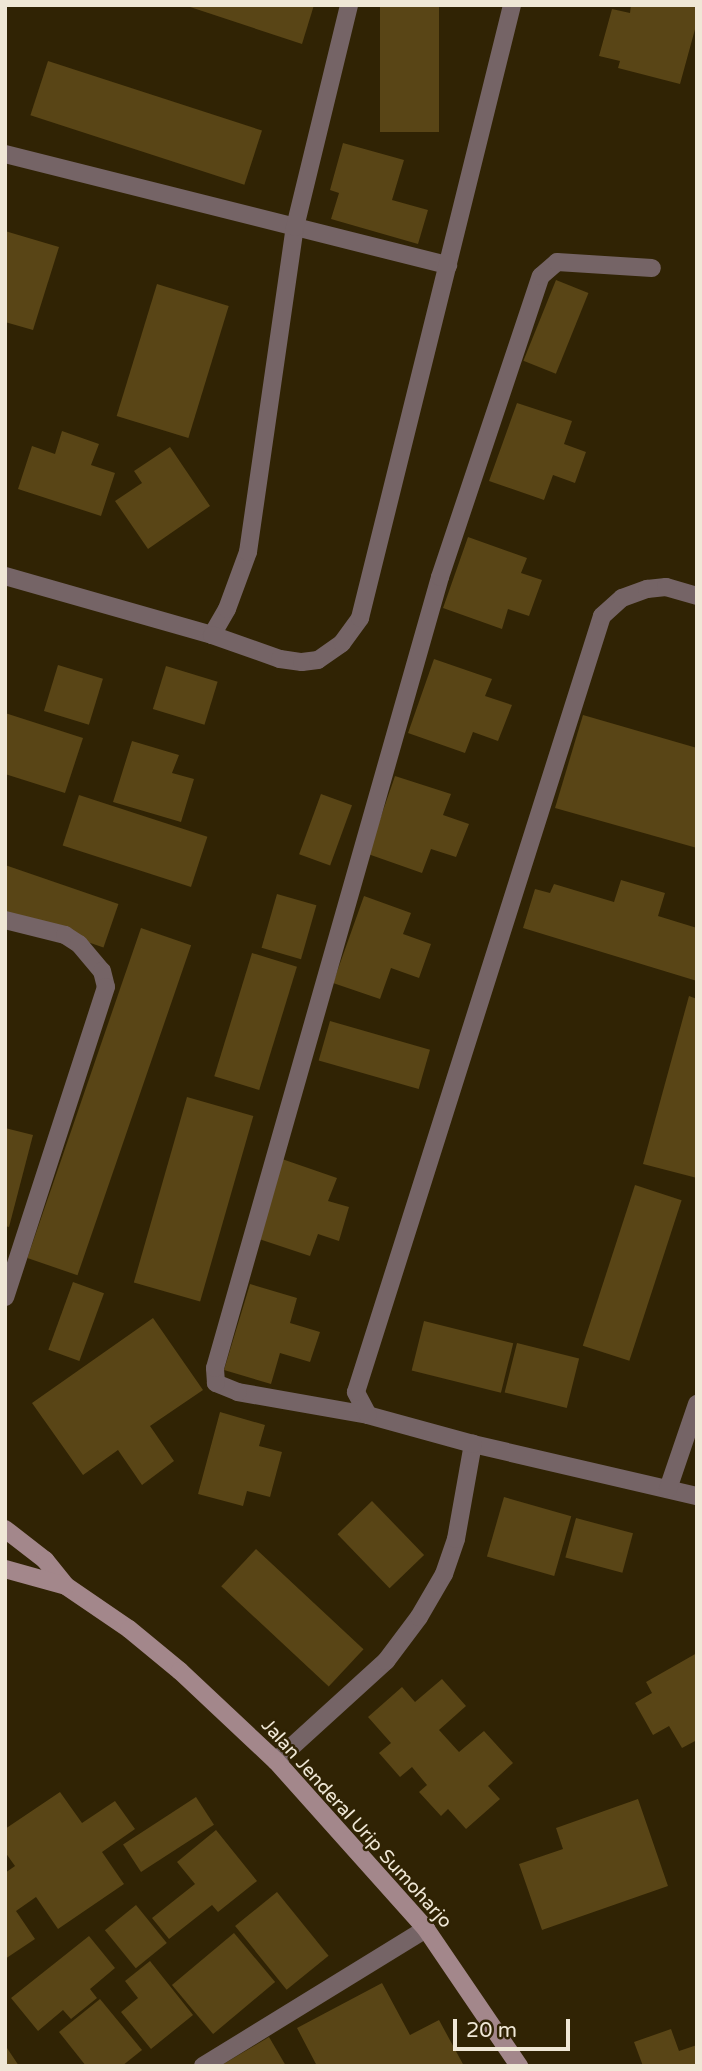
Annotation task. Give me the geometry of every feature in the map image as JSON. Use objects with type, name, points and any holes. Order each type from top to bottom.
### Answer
[{"type":"street","points":[[212,635],[227,609],[247,552],[295,227],[349,5]]},
{"type":"street","points":[[5,576],[212,635],[280,659],[302,662],[318,660],[342,643],[352,632],[360,618],[512,5]]},
{"type":"street","points":[[5,154],[447,265]]},
{"type":"street","points":[[652,268],[557,262],[541,276],[440,577],[215,1368],[216,1384],[238,1392],[369,1415],[473,1444],[697,1496]]},
{"type":"street","points":[[369,1415],[356,1391],[602,616],[622,598],[648,589],[666,587],[697,596]]},
{"type":"street","points":[[5,920],[65,935],[79,944],[103,971],[106,987],[5,1297]]},
{"type":"street","points":[[668,1489],[697,1404]]},
{"type":"street","points":[[276,1761],[386,1661],[419,1617],[444,1574],[456,1539],[473,1444]]},
{"type":"street","name":"Jalan Jenderal Urip Sumoharjo","points":[[5,1529],[45,1560],[66,1586],[129,1629],[180,1671],[276,1761],[426,1929],[519,2066]]},
{"type":"street","name":"Jalan Jenderal Urip Sumoharjo","points":[[5,1569],[66,1586]]},
{"type":"street","points":[[202,2066],[426,1929]]},
{"type":"building","points":[[184,5],[314,5],[302,44]]},
{"type":"building","points":[[380,5],[439,5],[439,132],[380,132]]},
{"type":"building","points":[[631,5],[697,5],[697,22],[680,84],[618,68],[620,61],[599,56],[612,9],[630,13]]},
{"type":"building","points":[[48,61],[262,131],[244,185],[30,115]]},
{"type":"building","points":[[343,143],[404,160],[392,200],[428,210],[418,244],[331,219],[339,193],[330,190]]},
{"type":"building","points":[[5,231],[59,247],[33,330],[5,322]]},
{"type":"building","points":[[556,280],[588,293],[556,374],[523,361]]},
{"type":"building","points":[[157,284],[229,306],[188,438],[117,416]]},
{"type":"building","points":[[517,403],[572,421],[564,444],[586,452],[575,483],[553,475],[544,500],[489,481]]},
{"type":"building","points":[[62,431],[99,444],[91,465],[115,473],[101,516],[18,489],[32,446],[55,454]]},
{"type":"building","points":[[170,447],[210,506],[148,549],[115,501],[142,483],[134,471]]},
{"type":"building","points":[[468,537],[527,558],[521,573],[542,580],[529,616],[508,609],[502,629],[443,608]]},
{"type":"building","points":[[434,659],[492,679],[485,696],[512,705],[498,741],[473,732],[465,753],[408,733]]},
{"type":"building","points":[[58,665],[103,679],[89,725],[44,711]]},
{"type":"building","points":[[166,666],[218,682],[204,725],[153,709]]},
{"type":"building","points":[[5,713],[83,738],[65,793],[5,774]]},
{"type":"building","points":[[583,715],[697,748],[697,848],[555,808]]},
{"type":"building","points":[[132,741],[179,755],[172,773],[194,779],[181,822],[113,802]]},
{"type":"building","points":[[395,776],[451,794],[443,815],[469,824],[456,857],[431,849],[422,873],[368,854]]},
{"type":"building","points":[[321,794],[352,805],[330,865],[299,854]]},
{"type":"building","points":[[79,795],[207,837],[191,887],[63,845]]},
{"type":"building","points":[[5,865],[118,904],[103,948],[5,914]]},
{"type":"building","points":[[621,880],[665,893],[658,916],[697,928],[697,981],[523,928],[535,889],[550,893],[554,884],[614,902]]},
{"type":"building","points":[[277,894],[316,905],[301,959],[262,948]]},
{"type":"building","points":[[364,896],[411,913],[403,934],[431,944],[419,978],[391,968],[380,999],[333,983]]},
{"type":"building","points":[[141,928],[191,945],[77,1275],[27,1258]]},
{"type":"building","points":[[252,953],[297,967],[259,1090],[214,1076]]},
{"type":"building","points":[[689,996],[697,999],[697,1178],[643,1164]]},
{"type":"building","points":[[330,1021],[430,1050],[419,1089],[319,1060]]},
{"type":"building","points":[[187,1097],[253,1116],[200,1302],[134,1283]]},
{"type":"building","points":[[5,1128],[33,1135],[9,1227],[5,1226]]},
{"type":"building","points":[[282,1159],[337,1178],[328,1201],[349,1207],[339,1241],[318,1234],[310,1256],[256,1238]]},
{"type":"building","points":[[635,1185],[682,1200],[629,1361],[583,1346]]},
{"type":"building","points":[[73,1282],[104,1293],[79,1361],[48,1350]]},
{"type":"building","points":[[250,1284],[297,1298],[290,1323],[320,1332],[310,1362],[280,1353],[271,1384],[224,1370]]},
{"type":"building","points":[[153,1318],[203,1390],[150,1426],[174,1461],[142,1485],[118,1450],[83,1475],[32,1403]]},
{"type":"building","points":[[424,1321],[513,1343],[501,1393],[412,1370]]},
{"type":"building","points":[[517,1343],[579,1358],[567,1408],[505,1392]]},
{"type":"building","points":[[220,1412],[265,1425],[259,1446],[282,1452],[270,1497],[247,1491],[243,1506],[198,1494]]},
{"type":"building","points":[[504,1497],[571,1516],[554,1576],[487,1557]]},
{"type":"building","points":[[372,1501],[424,1555],[390,1588],[337,1534]]},
{"type":"building","points":[[576,1518],[633,1533],[622,1573],[565,1558]]},
{"type":"building","points":[[256,1549],[364,1649],[329,1687],[221,1586]]},
{"type":"building","points":[[697,1653],[697,1740],[682,1748],[669,1726],[653,1735],[635,1703],[652,1693],[646,1682]]},
{"type":"building","points":[[442,1679],[466,1706],[439,1730],[459,1752],[484,1731],[513,1763],[488,1786],[500,1799],[466,1829],[448,1809],[441,1816],[419,1792],[427,1785],[412,1767],[400,1777],[379,1753],[391,1743],[368,1717],[402,1687],[415,1702]]},
{"type":"building","points":[[60,1792],[82,1823],[115,1801],[135,1829],[102,1852],[124,1884],[58,1929],[36,1897],[16,1911],[35,1939],[5,1959],[5,1873],[15,1866],[5,1852],[5,1829]]},
{"type":"building","points":[[196,1797],[214,1825],[141,1872],[123,1844]]},
{"type":"building","points":[[638,1799],[668,1886],[542,1930],[519,1864],[563,1849],[556,1828]]},
{"type":"building","points":[[216,1830],[257,1881],[218,1912],[212,1905],[169,1939],[152,1918],[195,1884],[177,1862]]},
{"type":"building","points":[[277,1892],[329,1956],[287,1990],[235,1926]]},
{"type":"building","points":[[136,1905],[167,1943],[136,1968],[105,1930]]},
{"type":"building","points":[[234,1933],[275,1982],[213,2034],[172,1985]]},
{"type":"building","points":[[89,1936],[115,1968],[90,1989],[97,1998],[71,2019],[63,2010],[38,2031],[11,1998]]},
{"type":"building","points":[[150,1961],[193,2015],[151,2049],[121,2012],[138,1998],[125,1981]]},
{"type":"building","points":[[382,1983],[410,2035],[439,2020],[464,2066],[317,2066],[297,2028]]},
{"type":"building","points":[[100,1999],[142,2050],[122,2066],[86,2066],[59,2032]]},
{"type":"building","points":[[671,2029],[679,2051],[697,2045],[697,2066],[643,2066],[634,2042]]},
{"type":"building","points":[[269,2037],[286,2066],[220,2066]]},
{"type":"building","points":[[5,2045],[19,2066],[5,2066]]}]
